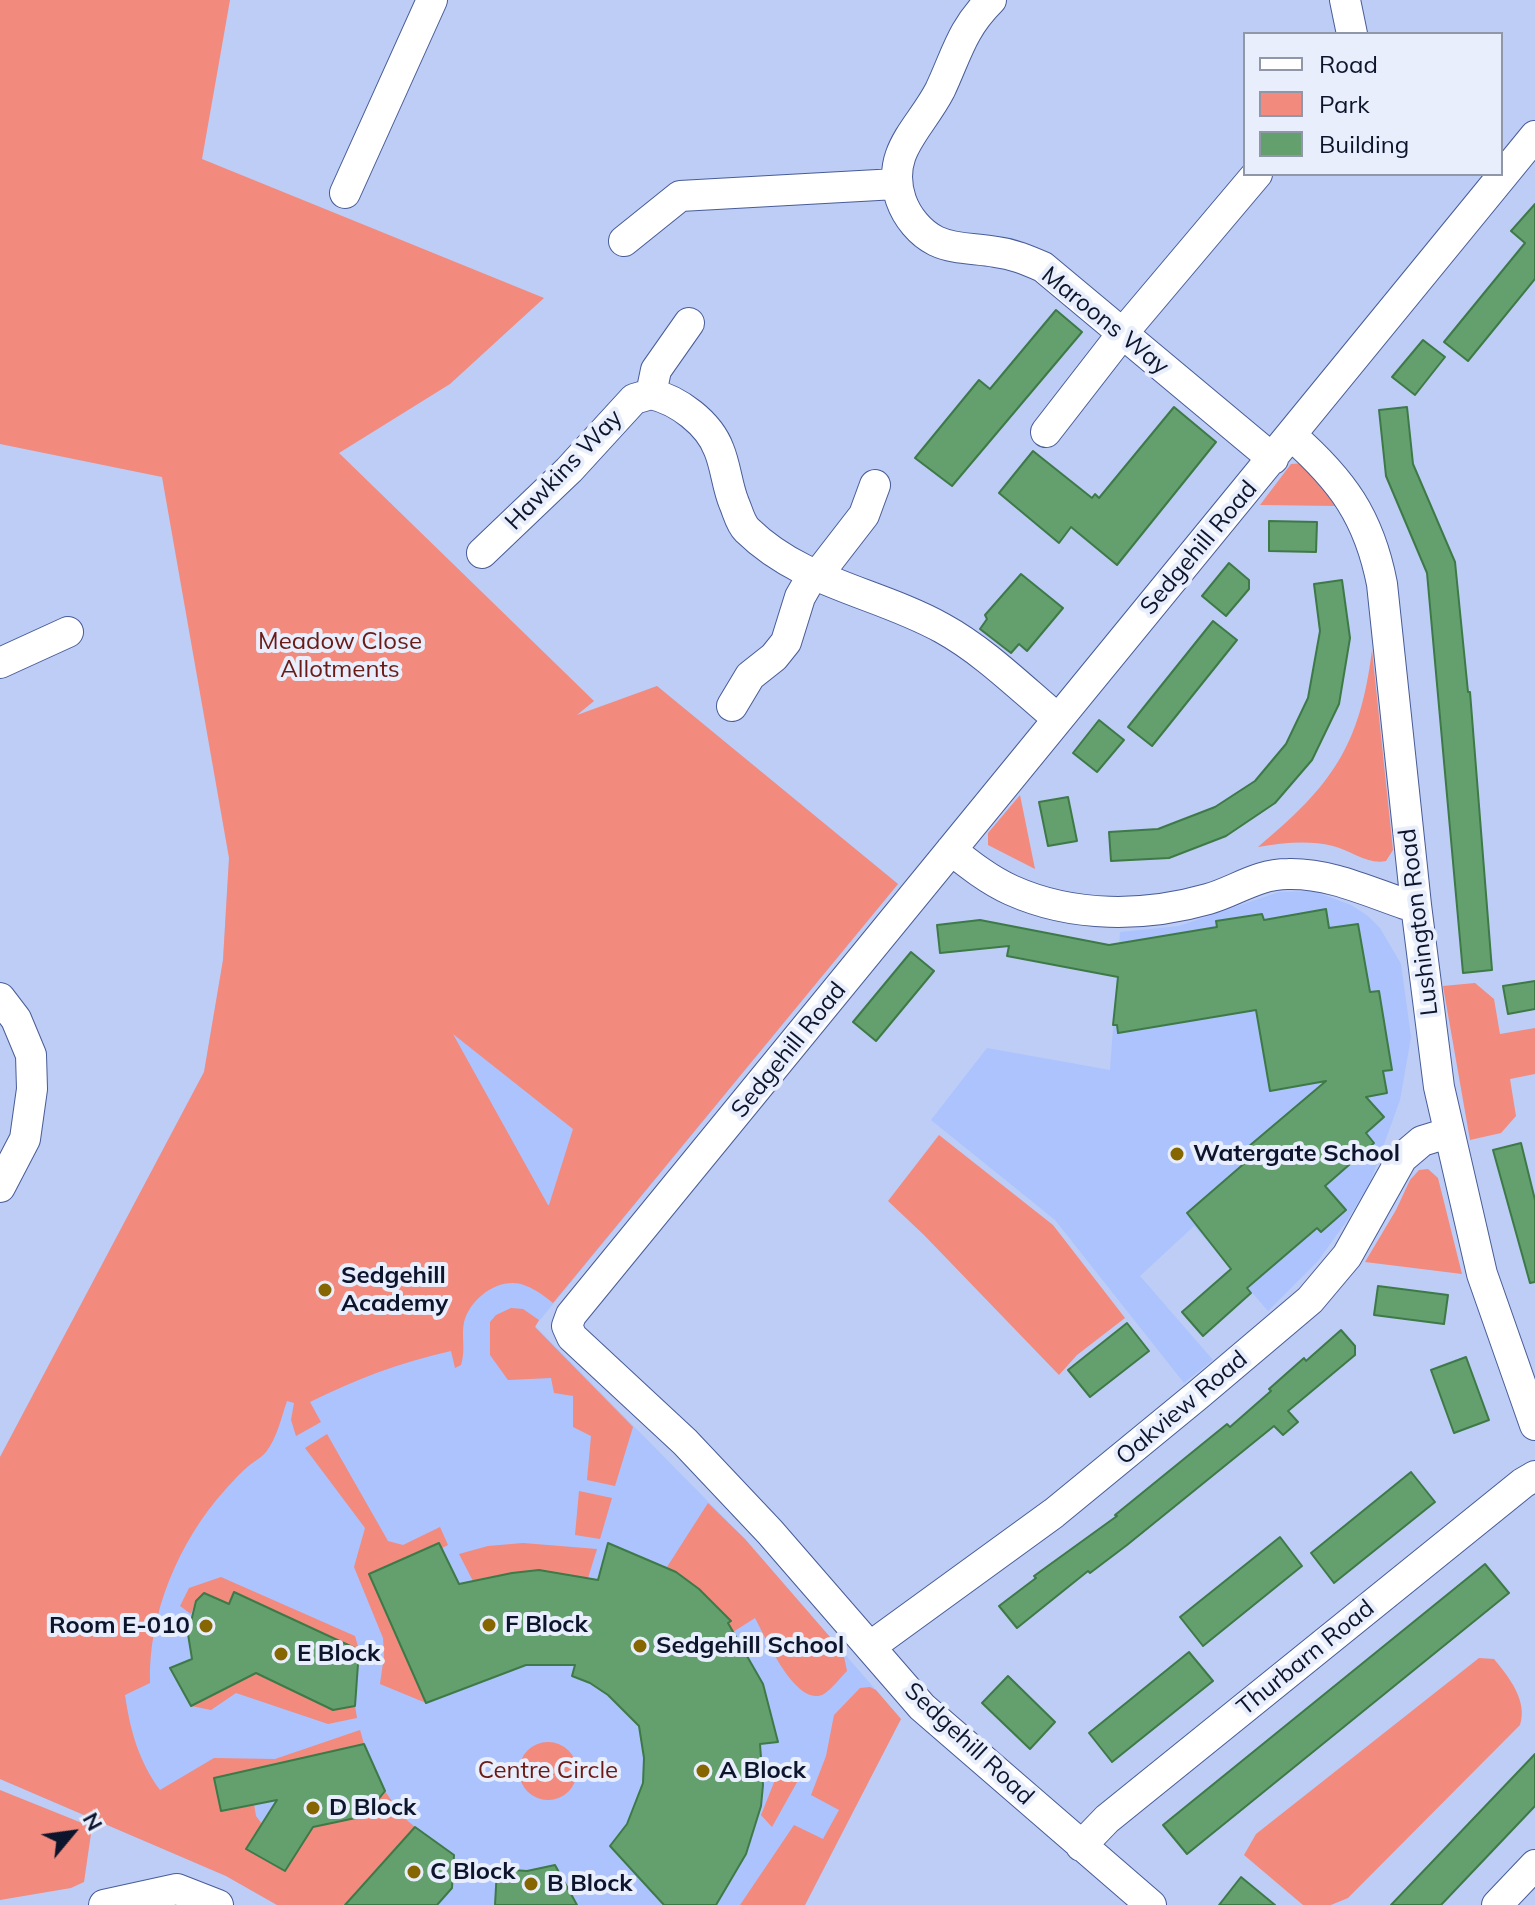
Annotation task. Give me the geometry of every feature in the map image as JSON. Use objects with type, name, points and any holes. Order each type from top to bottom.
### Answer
[{"type":"street","points":[[345,193],[432,0]]},
{"type":"street","points":[[624,241],[680,196],[896,184],[899,159],[910,133],[939,91],[960,39],[976,14],[991,0]]},
{"type":"street","points":[[1345,0],[1352,32]]},
{"type":"street","name":"Sedgehill Road","points":[[1503,175],[1535,136]]},
{"type":"street","points":[[1046,432],[1122,334],[1255,176]]},
{"type":"street","name":"Sedgehill Road","points":[[1151,1905],[922,1707],[770,1532],[685,1442],[572,1337],[567,1326],[571,1315],[1502,176]]},
{"type":"street","name":"Maroons Way","points":[[896,184],[904,209],[917,228],[935,241],[957,248],[995,251],[1020,257],[1043,267],[1122,334],[1282,447]]},
{"type":"street","points":[[689,323],[656,370],[651,394],[668,397],[706,429],[719,449],[728,489],[744,527],[772,553],[812,576],[944,628],[1058,719]]},
{"type":"street","name":"Hawkins Way","points":[[482,553],[569,470],[634,399],[651,394]]},
{"type":"street","name":"Lushington Road","points":[[1282,447],[1321,463],[1349,497],[1366,525],[1376,554],[1382,584],[1434,1050],[1448,1133],[1482,1274],[1535,1425]]},
{"type":"street","points":[[732,706],[750,676],[774,657],[786,642],[800,597],[812,576],[823,568],[864,515],[875,485]]},
{"type":"street","points":[[0,663],[68,632]]},
{"type":"street","points":[[951,850],[976,870],[1012,891],[1069,907],[1121,913],[1172,909],[1214,897],[1248,881],[1286,874],[1323,876],[1416,905]]},
{"type":"street","points":[[0,998],[16,1019],[31,1055],[32,1089],[25,1139],[0,1187]]},
{"type":"street","name":"Oakview Road","points":[[871,1646],[1054,1513],[1166,1423],[1310,1300],[1347,1256],[1402,1158],[1422,1141],[1448,1133]]},
{"type":"street","name":"Thurbarn Road","points":[[1081,1846],[1107,1819],[1535,1476]]},
{"type":"street","points":[[1497,1905],[1535,1865]]},
{"type":"street","points":[[104,1905],[177,1889],[218,1905]]},
{"type":"shaded area","name":"Sedgehill Academy","points":[[657,686],[898,884],[535,1326],[745,1539],[901,1719],[805,1905],[277,1905],[226,1876],[0,1779],[0,1457],[204,1072],[223,960],[229,858]]},
{"type":"shaded area","name":"Watergate School","points":[[1313,891],[1351,905],[1368,916],[1380,928],[1401,964],[1411,1037],[1400,1100],[1370,1183],[1346,1222],[1318,1261],[1268,1311],[1194,1226],[1140,1276],[1213,1360],[1184,1383],[1055,1220],[931,1120],[987,1048],[1110,1070],[1120,932],[1179,926],[1279,892]]},
{"type":"green space","name":"Meadow Close Allotments","points":[[0,0],[230,0],[202,159],[544,298],[450,384],[339,453],[594,701],[577,715],[657,686],[898,884],[553,1303],[521,1284],[494,1287],[478,1298],[467,1314],[463,1327],[461,1365],[455,1368],[451,1351],[397,1366],[344,1386],[310,1402],[321,1422],[296,1436],[291,1420],[294,1403],[287,1401],[270,1446],[208,1510],[181,1555],[154,1631],[150,1683],[125,1695],[133,1733],[146,1768],[160,1790],[214,1758],[275,1759],[360,1730],[364,1744],[214,1778],[254,1804],[256,1816],[262,1824],[247,1849],[285,1871],[313,1827],[385,1791],[402,1816],[415,1827],[345,1905],[277,1905],[226,1876],[0,1779],[0,1457],[204,1072],[223,960],[229,858],[162,477],[0,444]],"holes":[[[453,1034],[573,1129],[548,1205]]]},
{"type":"green space","points":[[1304,463],[1339,506],[1260,505],[1291,464]]},
{"type":"green space","points":[[1372,650],[1393,850],[1386,861],[1379,862],[1323,844],[1258,847],[1305,804],[1338,762],[1359,713]]},
{"type":"green space","points":[[1020,795],[1035,869],[988,845],[988,833]]},
{"type":"green space","points":[[1475,983],[1494,999],[1500,1034],[1535,1028],[1535,1074],[1510,1079],[1516,1116],[1501,1133],[1470,1140],[1443,986]]},
{"type":"green space","points":[[939,1135],[1053,1225],[1125,1318],[1077,1355],[1059,1375],[888,1201]]},
{"type":"green space","points":[[1428,1169],[1438,1178],[1462,1274],[1365,1262],[1410,1180],[1419,1170]]},
{"type":"green space","points":[[511,1308],[523,1309],[539,1320],[535,1327],[633,1427],[615,1486],[587,1480],[591,1436],[573,1427],[573,1396],[554,1393],[551,1378],[508,1380],[490,1355],[490,1322],[496,1315]]},
{"type":"green space","points":[[327,1434],[388,1541],[403,1545],[440,1527],[448,1545],[442,1548],[439,1543],[369,1574],[426,1703],[380,1684],[383,1638],[354,1567],[365,1528],[305,1448]]},
{"type":"green space","points":[[579,1491],[612,1498],[600,1539],[575,1535]]},
{"type":"green space","points":[[708,1503],[745,1539],[843,1652],[847,1671],[824,1694],[813,1696],[792,1681],[755,1618],[733,1632],[727,1624],[730,1620],[709,1598],[667,1567]]},
{"type":"green space","points":[[523,1543],[597,1549],[588,1578],[539,1570],[473,1581],[459,1554],[488,1546]]},
{"type":"green space","points":[[221,1577],[355,1636],[359,1650],[235,1592],[229,1604],[204,1593],[196,1601],[191,1614],[180,1606],[189,1588]]},
{"type":"green space","points":[[1479,1658],[1494,1659],[1511,1681],[1521,1707],[1520,1725],[1348,1898],[1331,1905],[1303,1905],[1244,1855],[1256,1834]]},
{"type":"green space","points":[[256,1673],[355,1706],[357,1718],[328,1724],[236,1693],[211,1710],[191,1706]]},
{"type":"green space","points":[[870,1687],[901,1719],[805,1905],[740,1905],[794,1825],[823,1839],[839,1810],[811,1795],[826,1756],[834,1715],[860,1688]]},
{"type":"green space","name":"Centre Circle","points":[[548,1742],[559,1744],[568,1751],[575,1760],[575,1782],[568,1791],[559,1798],[548,1800],[537,1798],[528,1791],[521,1782],[519,1771],[521,1760],[528,1751],[537,1744]]},
{"type":"green space","points":[[781,1765],[794,1766],[801,1775],[772,1827],[761,1815]]},
{"type":"green space","points":[[0,1790],[92,1827],[84,1882],[71,1888],[0,1900]]},
{"type":"building","points":[[1535,204],[1535,279],[1468,361],[1444,342],[1525,243],[1511,231]]},
{"type":"building","points":[[1056,310],[1082,332],[952,486],[915,458],[979,380],[990,389]]},
{"type":"building","points":[[1423,340],[1445,357],[1415,395],[1392,377]]},
{"type":"building","points":[[1174,407],[1216,442],[1117,565],[1071,527],[1059,543],[999,493],[1033,451],[1092,498],[1095,494],[1099,498]]},
{"type":"building","points":[[1407,407],[1413,464],[1455,562],[1470,692],[1492,970],[1463,973],[1427,573],[1386,476],[1379,410]]},
{"type":"building","points":[[1269,521],[1317,522],[1316,552],[1269,551]]},
{"type":"building","points":[[1229,563],[1249,580],[1249,589],[1226,616],[1202,596]]},
{"type":"building","points":[[1021,574],[1063,608],[1027,651],[1019,644],[1011,653],[980,629],[987,619],[985,615]]},
{"type":"building","points":[[1342,580],[1350,638],[1339,704],[1312,760],[1275,803],[1226,836],[1169,858],[1111,861],[1109,832],[1158,829],[1215,807],[1255,781],[1286,744],[1308,698],[1320,631],[1314,584]]},
{"type":"building","points":[[1213,621],[1237,640],[1152,746],[1128,727]]},
{"type":"building","points":[[1099,720],[1124,740],[1097,772],[1073,753]]},
{"type":"building","points":[[1068,797],[1077,841],[1048,846],[1039,802]]},
{"type":"building","points":[[1326,909],[1329,928],[1358,924],[1370,992],[1379,991],[1392,1070],[1383,1071],[1387,1093],[1366,1097],[1384,1117],[1366,1133],[1374,1143],[1325,1186],[1346,1210],[1321,1232],[1317,1228],[1247,1288],[1251,1293],[1203,1336],[1182,1312],[1231,1269],[1187,1213],[1254,1155],[1248,1147],[1326,1081],[1270,1091],[1256,1010],[1118,1033],[1117,1025],[1113,1025],[1118,977],[1007,956],[1009,946],[940,953],[937,925],[980,920],[1109,945],[1217,927],[1216,921],[1262,914],[1264,920]]},
{"type":"building","points":[[911,952],[934,971],[876,1041],[853,1022]]},
{"type":"building","points":[[1535,981],[1535,1009],[1508,1014],[1503,986]]},
{"type":"building","points":[[1521,1143],[1535,1200],[1535,1282],[1530,1283],[1493,1150]]},
{"type":"building","points":[[1378,1286],[1448,1295],[1444,1324],[1374,1315]]},
{"type":"building","points":[[1127,1323],[1149,1351],[1090,1397],[1068,1370]]},
{"type":"building","points":[[1341,1330],[1355,1346],[1355,1355],[1288,1411],[1298,1422],[1283,1435],[1274,1426],[1127,1545],[1090,1573],[1088,1571],[1017,1628],[999,1606],[1036,1578],[1034,1576],[1117,1516],[1227,1424],[1230,1427],[1304,1358],[1306,1361]]},
{"type":"building","points":[[1466,1357],[1489,1420],[1454,1433],[1431,1370]]},
{"type":"building","points":[[1411,1472],[1435,1502],[1334,1583],[1311,1553]]},
{"type":"building","points":[[1280,1537],[1302,1566],[1203,1646],[1180,1617]]},
{"type":"building","points":[[439,1543],[459,1584],[539,1570],[598,1580],[608,1543],[676,1572],[699,1589],[731,1621],[728,1623],[763,1684],[778,1742],[760,1744],[761,1806],[746,1854],[716,1905],[664,1905],[610,1846],[627,1824],[643,1783],[644,1758],[639,1726],[608,1695],[572,1676],[575,1665],[526,1665],[426,1703],[369,1574]]},
{"type":"building","points":[[1485,1564],[1509,1593],[1187,1854],[1163,1825]]},
{"type":"building","name":"E Block","points":[[234,1592],[359,1650],[355,1706],[333,1710],[256,1673],[191,1706],[170,1668],[192,1659],[188,1634],[196,1601],[204,1593],[229,1604]]},
{"type":"building","points":[[1189,1652],[1213,1681],[1112,1762],[1089,1733]]},
{"type":"building","points":[[1008,1676],[1055,1722],[1030,1749],[982,1703]]},
{"type":"building","name":"D Block","points":[[364,1744],[385,1791],[365,1816],[313,1827],[285,1871],[246,1849],[277,1800],[221,1811],[214,1778]]},
{"type":"building","points":[[1535,1754],[1535,1806],[1441,1905],[1391,1905]]},
{"type":"building","name":"C Block","points":[[415,1827],[454,1855],[452,1888],[437,1905],[345,1905]]},
{"type":"building","name":"B Block","points":[[555,1865],[577,1905],[495,1905],[497,1869],[527,1871]]},
{"type":"building","points":[[1241,1877],[1275,1905],[1219,1905]]},
{"type":"place","name":"Watergate School","points":[[1177,1154]]},
{"type":"place","name":"Sedgehill Academy","points":[[325,1290]]},
{"type":"place","name":"F Block","points":[[489,1625]]},
{"type":"place","name":"Room E-010","points":[[206,1626]]},
{"type":"place","name":"Sedgehill School","points":[[640,1646]]},
{"type":"place","name":"E Block","points":[[281,1654]]},
{"type":"place","name":"A Block","points":[[703,1771]]},
{"type":"place","name":"D Block","points":[[313,1808]]},
{"type":"place","name":"C Block","points":[[414,1872]]},
{"type":"place","name":"B Block","points":[[531,1884]]}]
